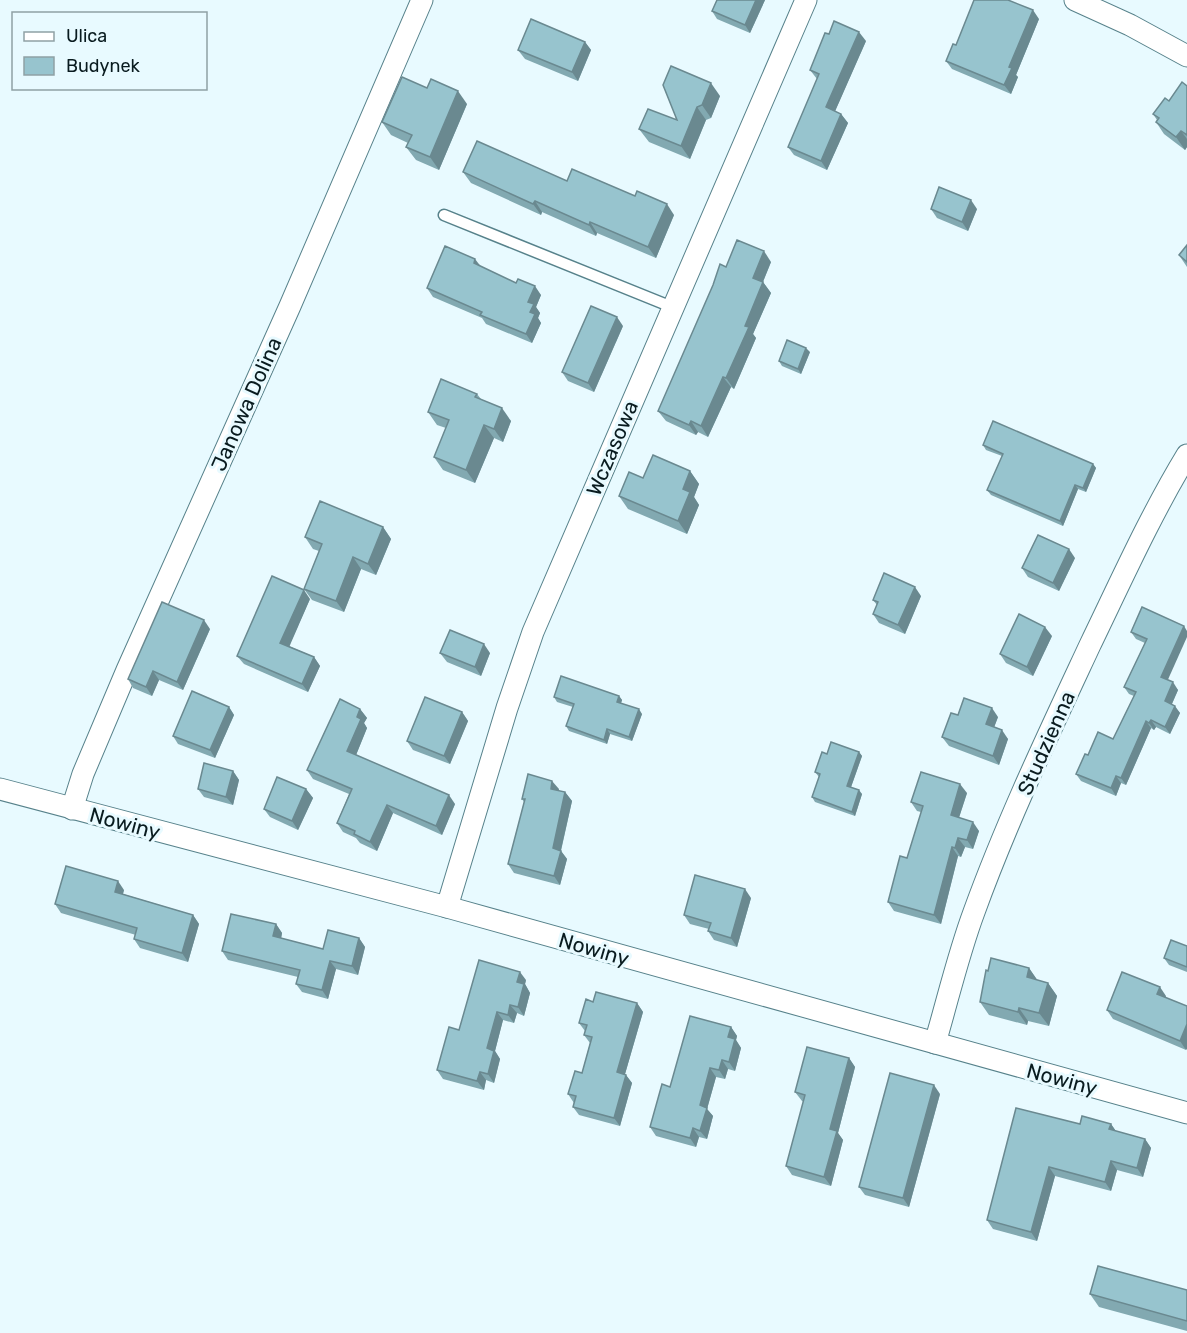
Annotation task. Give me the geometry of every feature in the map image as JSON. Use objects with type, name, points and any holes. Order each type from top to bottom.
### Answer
[{"type":"street","name":"Janowa Dolina","points":[[72,809],[83,774],[126,670],[294,296],[422,0]]},
{"type":"street","name":"Wczasowa","points":[[447,907],[507,708],[533,632],[806,0]]},
{"type":"street","points":[[1074,0],[1187,56]]},
{"type":"street","name":"Studzienna","points":[[935,1043],[973,915],[1009,825],[1124,573],[1187,455]]},
{"type":"street","name":"Nowiny","points":[[0,789],[447,907],[1187,1113]]},
{"type":"lane","points":[[444,214],[672,307]]},
{"type":"building","points":[[717,0],[756,0],[745,25],[712,11]]},
{"type":"building","points":[[974,0],[1008,0],[1033,10],[1009,67],[1012,68],[1004,85],[946,61],[953,44],[956,45]]},
{"type":"building","points":[[531,19],[585,42],[572,72],[518,50]]},
{"type":"building","points":[[834,21],[859,32],[826,107],[841,114],[821,161],[788,147],[819,74],[810,70],[825,33],[829,34]]},
{"type":"building","points":[[671,66],[711,83],[702,105],[697,107],[681,146],[639,129],[648,109],[677,120],[663,85]]},
{"type":"building","points":[[402,77],[427,88],[431,79],[458,91],[430,157],[406,147],[412,135],[382,122]]},
{"type":"building","points":[[1182,82],[1187,86],[1187,135],[1181,131],[1176,137],[1156,122],[1159,118],[1153,114],[1165,98],[1169,101]]},
{"type":"building","points":[[477,141],[567,181],[572,169],[635,196],[637,191],[667,204],[648,247],[590,222],[589,225],[535,201],[533,204],[463,172]]},
{"type":"building","points":[[939,187],[971,200],[962,222],[931,209]]},
{"type":"building","points":[[737,240],[764,251],[753,278],[763,282],[745,326],[749,327],[726,378],[723,377],[701,426],[691,421],[689,425],[658,411],[720,264],[726,267]]},
{"type":"building","points":[[1187,245],[1187,262],[1179,255]]},
{"type":"building","points":[[445,246],[475,259],[474,263],[516,283],[518,279],[535,286],[528,302],[534,304],[530,312],[535,314],[526,334],[480,315],[482,312],[427,288]]},
{"type":"building","points":[[591,306],[617,317],[588,383],[562,372]]},
{"type":"building","points":[[787,340],[806,348],[798,369],[779,361]]},
{"type":"building","points":[[441,379],[477,394],[475,397],[502,408],[494,429],[484,425],[466,470],[434,457],[449,420],[428,412]]},
{"type":"building","points":[[993,421],[1093,464],[1083,488],[1075,485],[1060,521],[987,490],[1003,454],[983,445]]},
{"type":"building","points":[[653,455],[690,471],[683,489],[690,492],[678,521],[619,496],[629,472],[643,478]]},
{"type":"building","points":[[320,501],[383,527],[368,564],[353,557],[336,601],[304,589],[322,544],[305,537]]},
{"type":"building","points":[[1038,535],[1069,549],[1053,583],[1022,568]]},
{"type":"building","points":[[884,573],[915,587],[898,625],[873,614],[878,602],[873,600]]},
{"type":"building","points":[[272,576],[304,590],[280,643],[314,657],[302,684],[237,656]]},
{"type":"building","points":[[162,602],[204,620],[177,682],[153,671],[146,687],[128,679]]},
{"type":"building","points":[[1142,607],[1184,626],[1161,677],[1173,682],[1165,701],[1175,706],[1165,727],[1151,720],[1149,723],[1146,721],[1121,778],[1116,776],[1111,788],[1076,774],[1085,754],[1088,755],[1098,732],[1113,739],[1136,692],[1124,687],[1147,639],[1131,632]]},
{"type":"building","points":[[1019,614],[1045,627],[1027,667],[1000,654]]},
{"type":"building","points":[[450,630],[484,644],[475,667],[440,653]]},
{"type":"building","points":[[561,676],[619,696],[617,702],[639,709],[629,737],[607,729],[604,740],[566,726],[574,704],[554,697]]},
{"type":"building","points":[[192,691],[229,707],[210,750],[173,736]]},
{"type":"building","points":[[425,697],[462,712],[444,756],[407,741]]},
{"type":"building","points":[[964,698],[992,708],[986,724],[1002,730],[993,756],[942,737],[951,713],[958,715]]},
{"type":"building","points":[[340,699],[360,709],[357,717],[361,719],[347,751],[449,795],[436,826],[387,805],[370,842],[354,834],[355,831],[337,823],[352,789],[307,770]]},
{"type":"building","points":[[831,742],[859,752],[847,786],[859,790],[852,812],[812,797],[820,774],[815,772],[822,752],[827,754]]},
{"type":"building","points":[[204,763],[233,771],[226,797],[198,789]]},
{"type":"building","points":[[921,772],[960,784],[951,815],[973,822],[967,840],[958,838],[955,848],[952,847],[934,915],[888,902],[900,856],[907,858],[923,806],[911,802]]},
{"type":"building","points":[[528,774],[552,781],[551,789],[565,792],[553,848],[561,851],[554,876],[508,864],[525,799],[522,799]]},
{"type":"building","points":[[277,777],[306,789],[292,821],[264,809]]},
{"type":"building","points":[[66,866],[118,881],[115,892],[193,915],[182,953],[134,939],[137,928],[55,904]]},
{"type":"building","points":[[695,875],[745,889],[731,938],[708,931],[711,923],[684,915]]},
{"type":"building","points":[[231,914],[276,924],[273,936],[323,949],[328,930],[359,938],[352,966],[330,961],[322,990],[296,984],[300,970],[222,951]]},
{"type":"building","points":[[1171,940],[1187,946],[1187,967],[1164,958]]},
{"type":"building","points":[[991,958],[1029,968],[1027,977],[1048,983],[1039,1013],[1019,1008],[1018,1012],[980,1002],[986,970],[988,971]]},
{"type":"building","points":[[479,960],[520,972],[517,982],[524,984],[518,1007],[510,1005],[508,1015],[497,1012],[487,1048],[494,1051],[488,1074],[480,1072],[477,1081],[437,1070],[449,1027],[459,1030]]},
{"type":"building","points":[[1122,972],[1160,987],[1157,994],[1187,1006],[1187,1024],[1180,1041],[1107,1010]]},
{"type":"building","points":[[596,992],[637,1003],[617,1072],[626,1075],[614,1118],[573,1107],[576,1096],[568,1094],[575,1071],[582,1073],[592,1037],[584,1035],[587,1025],[579,1023],[586,999],[593,1002]]},
{"type":"building","points":[[690,1016],[731,1027],[728,1037],[735,1039],[729,1062],[722,1060],[719,1070],[710,1068],[700,1105],[707,1108],[700,1131],[693,1128],[690,1138],[650,1127],[662,1084],[670,1087]]},
{"type":"building","points":[[807,1047],[849,1058],[830,1129],[837,1131],[824,1177],[786,1166],[805,1095],[795,1092]]},
{"type":"building","points":[[890,1073],[934,1085],[903,1198],[859,1187]]},
{"type":"building","points":[[1016,1108],[1080,1124],[1082,1116],[1111,1124],[1109,1129],[1145,1139],[1137,1168],[1111,1161],[1105,1182],[1049,1167],[1031,1232],[987,1220]]},
{"type":"building","points":[[1098,1266],[1187,1290],[1187,1321],[1090,1294]]}]
